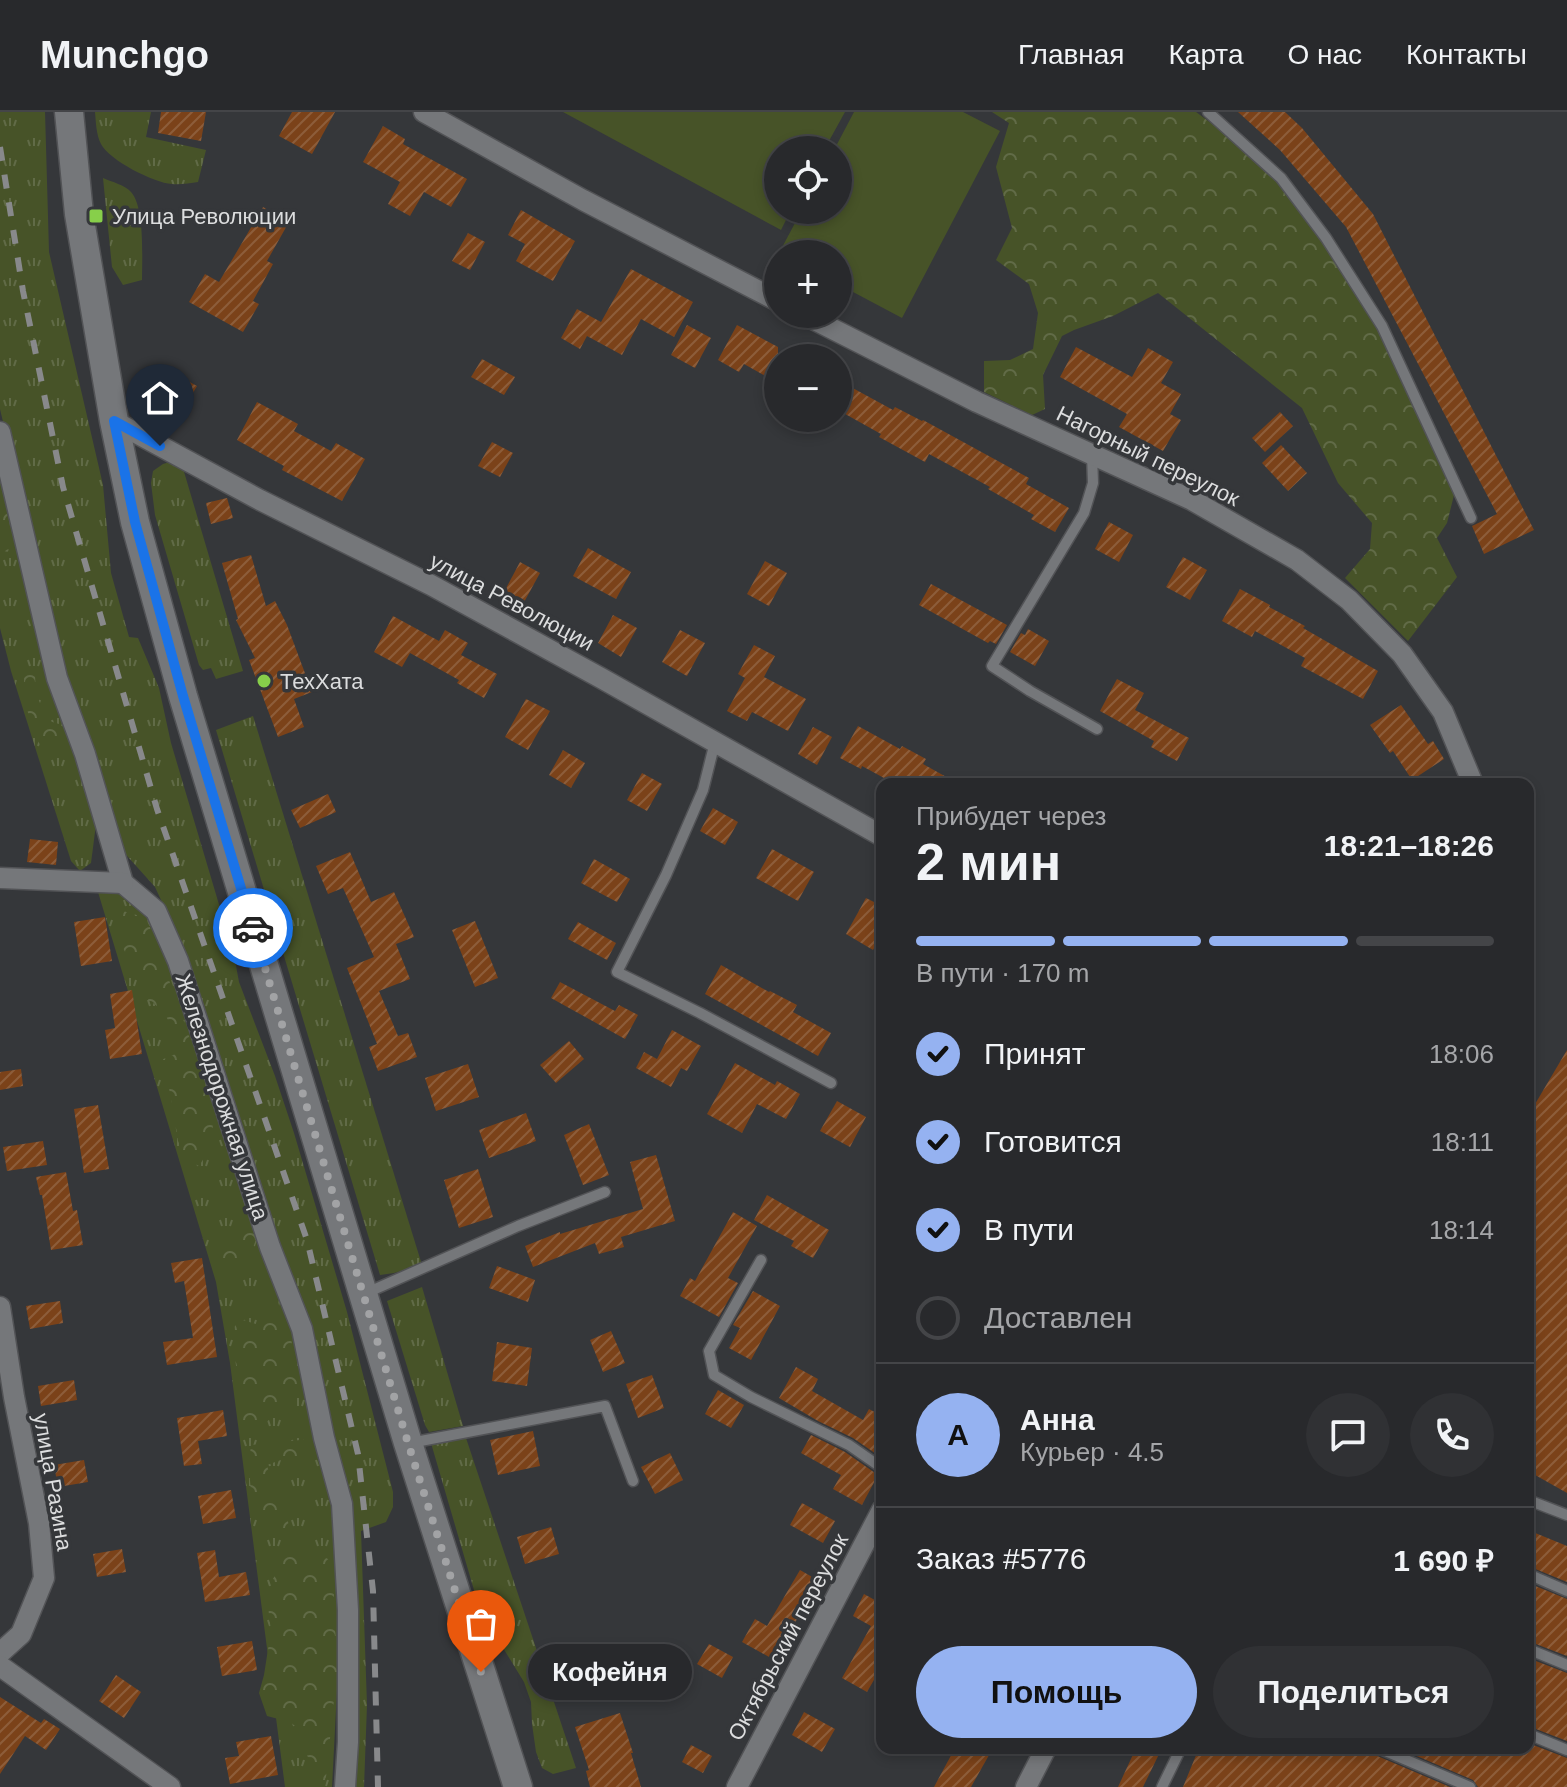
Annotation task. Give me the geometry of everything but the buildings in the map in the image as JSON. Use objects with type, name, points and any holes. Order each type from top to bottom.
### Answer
[{"type":"main road","points":[[69,112],[79,214],[114,421],[135,522],[183,696],[408,1443],[518,1787]]},
{"type":"street","points":[[424,112],[583,200],[764,294]]},
{"type":"street","name":"Нагорный переулок","points":[[831,328],[977,402],[1192,500],[1297,560],[1349,600],[1402,654],[1443,712],[1470,778]]},
{"type":"street","name":"улица Революции","points":[[114,421],[260,500],[431,585],[876,833]]},
{"type":"street","points":[[0,432],[57,678],[85,754],[123,883],[0,878]]},
{"type":"street","name":"Железнодорожная улица","points":[[123,883],[156,911],[178,961],[266,1235],[302,1329],[324,1438],[342,1504],[348,1610],[345,1787]]},
{"type":"street","name":"улица Разина","points":[[0,1307],[39,1523],[44,1578],[21,1634],[0,1653]]},
{"type":"street","name":"Октябрьский переулок","points":[[737,1787],[876,1521]]},
{"type":"street","points":[[0,1666],[164,1785]]},
{"type":"street","points":[[1026,1787],[1043,1754]]},
{"type":"lane","points":[[1208,112],[1281,178],[1326,238],[1382,326],[1471,518]]},
{"type":"lane","points":[[1092,454],[1093,483],[1084,513],[992,666],[1097,729]]},
{"type":"lane","points":[[715,742],[703,790],[666,875],[617,972],[831,1083]]},
{"type":"lane","points":[[364,1294],[518,1226],[605,1192]]},
{"type":"lane","points":[[761,1260],[709,1351],[714,1375],[751,1397],[849,1445],[876,1464]]},
{"type":"lane","points":[[408,1443],[605,1406],[633,1481]]},
{"type":"lane","points":[[1534,1502],[1567,1515]]},
{"type":"lane","points":[[1534,1577],[1567,1591]]},
{"type":"lane","points":[[1534,1651],[1567,1665]]},
{"type":"lane","points":[[1534,1736],[1567,1750]]},
{"type":"lane","points":[[1162,1787],[1178,1754]]},
{"type":"lane","points":[[1392,1754],[1470,1787]]},
{"type":"green space","points":[[0,112],[45,112],[49,252],[103,485],[111,573],[129,637],[138,638],[159,688],[171,743],[234,955],[239,982],[294,1133],[347,1312],[393,1492],[393,1507],[386,1522],[361,1531],[367,1705],[364,1787],[351,1787],[355,1635],[325,1431],[168,915],[155,887],[120,848],[58,654],[0,409]]},
{"type":"green space","points":[[95,112],[151,112],[146,137],[206,150],[198,182],[164,183],[113,157],[101,144]]},
{"type":"green space","points":[[563,112],[845,112],[832,136],[764,136],[764,221]]},
{"type":"green space","points":[[854,112],[963,112],[1000,131],[902,318],[852,291],[852,240],[786,240],[795,224],[852,224],[852,136],[841,136]]},
{"type":"green space","points":[[992,112],[1196,112],[1254,155],[1328,241],[1372,314],[1457,483],[1447,523],[1437,538],[1457,577],[1408,641],[1345,578],[1370,549],[1372,523],[1338,483],[1302,408],[1158,293],[1113,316],[1062,336],[1043,375],[1045,409],[1032,415],[984,392],[984,361],[1010,360],[1033,349],[1038,313],[1029,284],[996,260],[1012,228],[996,167],[1009,123]]},
{"type":"green space","points":[[103,178],[131,192],[139,209],[142,280],[123,285],[112,267]]},
{"type":"green space","points":[[770,224],[784,224],[781,230]]},
{"type":"green space","points":[[173,461],[182,465],[243,671],[216,679],[211,668],[203,670],[199,665],[155,515],[151,483],[153,471]]},
{"type":"green space","points":[[0,462],[96,824],[91,863],[80,871],[71,861],[0,628]]},
{"type":"green space","points":[[0,503],[10,526],[8,552],[0,550]]},
{"type":"green space","points":[[29,669],[35,675],[36,695],[49,721],[59,724],[63,730],[60,747],[53,755],[37,740],[31,723],[24,684],[24,676]]},
{"type":"green space","points":[[253,716],[422,1265],[394,1273],[380,1275],[216,730]]},
{"type":"green space","points":[[98,892],[121,894],[149,913],[159,934],[289,1305],[333,1498],[339,1563],[339,1651],[332,1787],[285,1787],[230,1363],[216,1282]]},
{"type":"green space","points":[[123,911],[140,916],[149,925],[211,1105],[214,1142],[199,1166],[187,1160],[178,1141],[169,1088],[163,1088],[160,1072],[161,1060],[178,1053],[175,1037],[165,1016],[148,1000],[153,976],[135,971],[122,946],[117,925]]},
{"type":"green space","points":[[242,1225],[253,1227],[256,1239],[253,1248],[242,1250],[227,1280],[220,1276],[209,1258],[219,1244],[234,1238]]},
{"type":"green space","points":[[422,1287],[463,1426],[429,1432],[387,1301]]},
{"type":"green space","points":[[276,1295],[284,1322],[289,1328],[293,1349],[298,1378],[296,1410],[275,1414],[252,1436],[244,1434],[233,1340],[236,1318],[259,1325],[257,1299]]},
{"type":"green space","points":[[466,1438],[576,1768],[553,1774],[542,1768],[536,1752],[531,1702],[524,1682],[492,1630],[474,1590],[431,1443]]},
{"type":"green space","points":[[310,1439],[314,1443],[311,1458],[289,1457],[267,1465],[271,1481],[284,1505],[289,1526],[284,1538],[263,1535],[251,1491],[251,1445]]},
{"type":"green space","points":[[305,1547],[328,1559],[334,1571],[338,1661],[325,1787],[314,1787],[319,1765],[307,1756],[299,1729],[290,1722],[267,1716],[259,1693],[271,1630],[267,1599],[281,1555]]},
{"type":"railway","points":[[0,147],[23,291],[63,487],[157,809],[307,1240],[358,1454],[373,1591],[378,1787]]},
{"type":"way so far","points":[[253,928],[408,1443],[481,1672]]},
{"type":"place","name":"Улица Революции","points":[[96,216]]},
{"type":"place","name":"ТехХата","points":[[264,681]]},
{"type":"place","name":"Кофейня","points":[[481,1672]]},
{"type":"route","points":[[160,446],[114,421],[135,522],[183,696],[253,928]]}]
